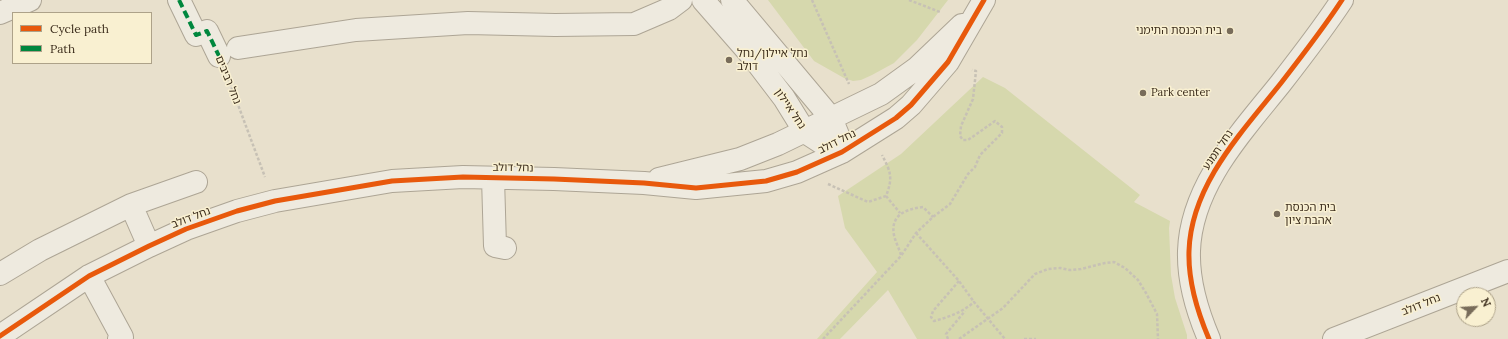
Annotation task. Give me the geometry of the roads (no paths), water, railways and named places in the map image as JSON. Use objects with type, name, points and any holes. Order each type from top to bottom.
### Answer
[{"type":"street","points":[[0,13],[30,0]]},
{"type":"street","name":"נחל רביבים","points":[[179,0],[196,35],[207,31],[229,52],[356,30],[468,24],[634,24],[669,9],[681,0]]},
{"type":"street","name":"נחל איילון","points":[[703,0],[752,56],[784,98],[805,132],[822,143],[842,152]]},
{"type":"street","points":[[732,0],[831,118],[838,135],[842,152]]},
{"type":"street","name":"נחל תמנע","points":[[1209,339],[1198,314],[1191,281],[1189,250],[1196,211],[1204,191],[1228,151],[1317,38],[1342,0]]},
{"type":"street","name":"נחל דולב","points":[[644,182],[740,159],[805,132],[896,85],[917,68],[980,6]]},
{"type":"street","name":"נחל דולב","points":[[0,336],[89,276],[149,246],[186,229],[237,211],[275,202],[392,181],[463,177],[644,182],[696,188],[766,181],[797,172],[842,152],[896,118],[911,105],[948,62],[980,6]]},
{"type":"street","points":[[493,178],[494,246]]},
{"type":"street","points":[[0,274],[40,250],[131,205],[196,182]]},
{"type":"street","points":[[131,205],[149,246]]},
{"type":"street","name":"נחל דולב","points":[[1334,339],[1508,271]]},
{"type":"street","points":[[89,276],[125,336]]},
{"type":"place","name":"בית הכנסת התימני","points":[[1230,31]]},
{"type":"place","name":"נחל איילון/נחל דולב","points":[[729,60]]},
{"type":"place","name":"Park center","points":[[1143,93]]},
{"type":"place","name":"בית הכנסת אהבת ציון","points":[[1277,214]]}]
